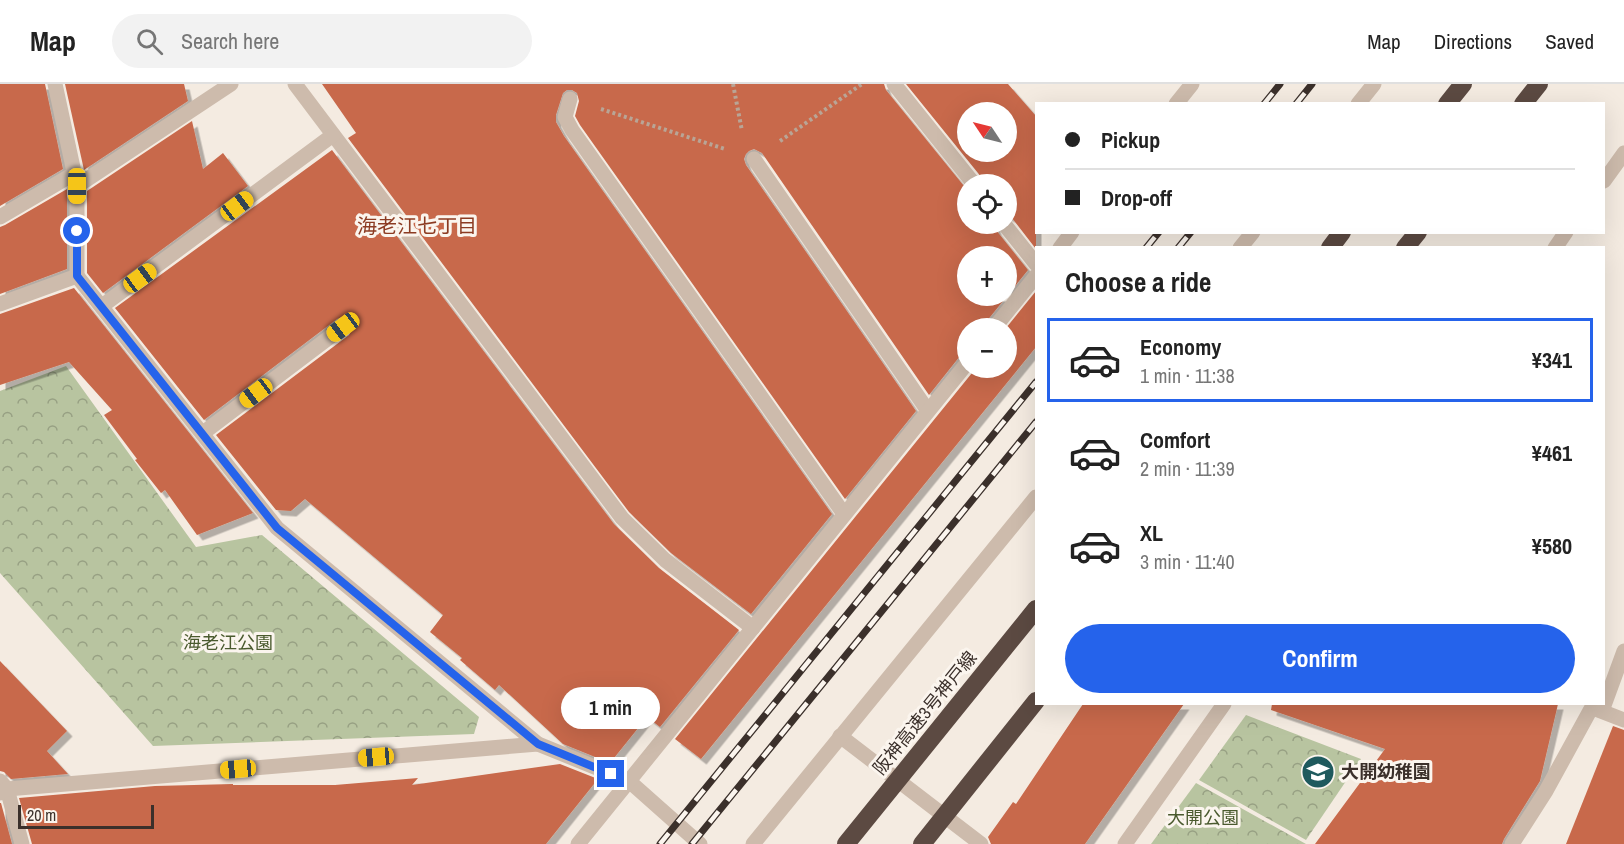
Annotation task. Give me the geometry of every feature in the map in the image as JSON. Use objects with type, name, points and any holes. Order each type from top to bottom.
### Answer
[{"type":"highway","points":[[1449,102],[1463,84]]},
{"type":"highway","points":[[1525,102],[1539,84]]},
{"type":"highway","name":"阪神高速3号神戸線","points":[[846,844],[1035,610]]},
{"type":"highway","points":[[922,844],[1035,702]]},
{"type":"street","points":[[55,84],[76,179],[77,276],[277,528],[538,744],[629,781],[700,844]]},
{"type":"street","points":[[0,217],[76,179],[231,84]]},
{"type":"street","points":[[295,84],[622,518],[665,560],[753,628]]},
{"type":"street","points":[[894,84],[966,174]]},
{"type":"street","points":[[1178,102],[1192,84]]},
{"type":"street","points":[[1360,102],[1374,84]]},
{"type":"street","points":[[570,99],[565,117],[572,130],[844,514]]},
{"type":"street","points":[[102,306],[333,135]]},
{"type":"street","points":[[1605,180],[1624,153]]},
{"type":"street","points":[[754,159],[928,411]]},
{"type":"street","points":[[1013,234],[1035,263]]},
{"type":"street","points":[[1242,246],[1251,234]]},
{"type":"street","points":[[0,304],[77,276]]},
{"type":"street","points":[[1002,318],[1035,277]]},
{"type":"street","points":[[203,433],[343,327]]},
{"type":"street","points":[[578,844],[957,375]]},
{"type":"street","points":[[753,844],[1035,498]]},
{"type":"street","points":[[1605,684],[1624,651]]},
{"type":"street","points":[[1125,844],[1223,705]]},
{"type":"street","points":[[1512,844],[1546,791],[1592,707],[1624,720]]},
{"type":"street","points":[[840,736],[981,844]]},
{"type":"street","points":[[22,844],[2,787],[538,744]]},
{"type":"path","points":[[733,84],[745,146],[754,159]]},
{"type":"path","points":[[754,159],[863,84]]},
{"type":"path","points":[[570,99],[754,159]]},
{"type":"green space","name":"海老江公園","points":[[66,366],[196,547],[262,535],[479,717],[474,734],[153,746],[0,573],[0,391]]},
{"type":"green space","points":[[1246,715],[1361,759],[1306,840],[1199,780]]},
{"type":"green space","name":"大開公園","points":[[1196,783],[1306,844],[1151,844]]},
{"type":"building","points":[[0,84],[45,84],[63,169],[0,206]]},
{"type":"building","points":[[65,84],[184,84],[188,101],[84,170]]},
{"type":"building","points":[[322,84],[884,84],[886,90],[957,177],[957,234],[999,234],[1009,246],[957,246],[957,306],[999,306],[989,318],[957,318],[957,360],[929,395],[762,153],[754,149],[746,154],[744,159],[746,165],[916,411],[845,499],[580,125],[575,116],[579,101],[577,93],[567,90],[563,93],[556,122],[564,136],[832,514],[751,614],[671,553],[629,512],[348,138],[356,133]]},
{"type":"building","points":[[906,84],[1008,84],[1035,115],[1035,248],[1017,224],[1017,174],[979,174],[969,162],[1017,162],[1017,102],[957,102],[957,147]]},
{"type":"building","points":[[192,121],[203,169],[223,153],[248,186],[103,293],[87,273],[87,191]]},
{"type":"building","points":[[332,150],[614,524],[659,568],[739,630],[660,727],[647,717],[610,763],[563,744],[499,685],[495,690],[460,660],[462,658],[430,632],[443,615],[305,499],[291,511],[276,510],[216,435],[349,335],[353,326],[350,321],[342,317],[337,319],[204,420],[115,308]]},
{"type":"building","points":[[67,189],[67,269],[0,294],[0,227]]},
{"type":"building","points":[[1017,256],[1028,270],[1017,284]]},
{"type":"building","points":[[74,288],[253,513],[197,535],[165,490],[161,493],[135,460],[137,459],[104,415],[112,410],[69,362],[0,385],[0,314]]},
{"type":"building","points":[[1035,292],[1035,348],[1017,370],[1017,318],[1014,318]]},
{"type":"building","points":[[968,378],[1011,378],[701,759],[675,739]]},
{"type":"building","points":[[0,661],[67,731],[47,751],[68,774],[11,779],[0,771]]},
{"type":"building","points":[[1082,705],[1183,705],[1085,844],[991,844],[988,837],[1013,802],[1016,804]]},
{"type":"building","points":[[1272,705],[1558,705],[1540,781],[1502,844],[1315,844],[1385,749],[1271,710]]},
{"type":"building","points":[[1613,726],[1624,730],[1624,844],[1566,844]]},
{"type":"building","points":[[560,764],[598,779],[546,844],[32,844],[19,798],[155,786],[335,785],[418,778],[412,785]]},
{"type":"building","points":[[1,803],[12,844],[0,844]]},
{"type":"railway","points":[[1266,102],[1280,84]]},
{"type":"railway","points":[[1298,102],[1312,84]]},
{"type":"railway","points":[[1148,246],[1157,234]]},
{"type":"railway","points":[[1180,246],[1189,234]]},
{"type":"railway","points":[[660,844],[1035,383]]},
{"type":"railway","points":[[692,844],[1035,423]]},
{"type":"place","name":"大開幼稚園","points":[[1318,772]]},
{"type":"district","name":"海老江七丁目","points":[[417,226]]},
{"type":"route","points":[[77,231],[77,276],[277,528],[538,744],[611,774]]}]
